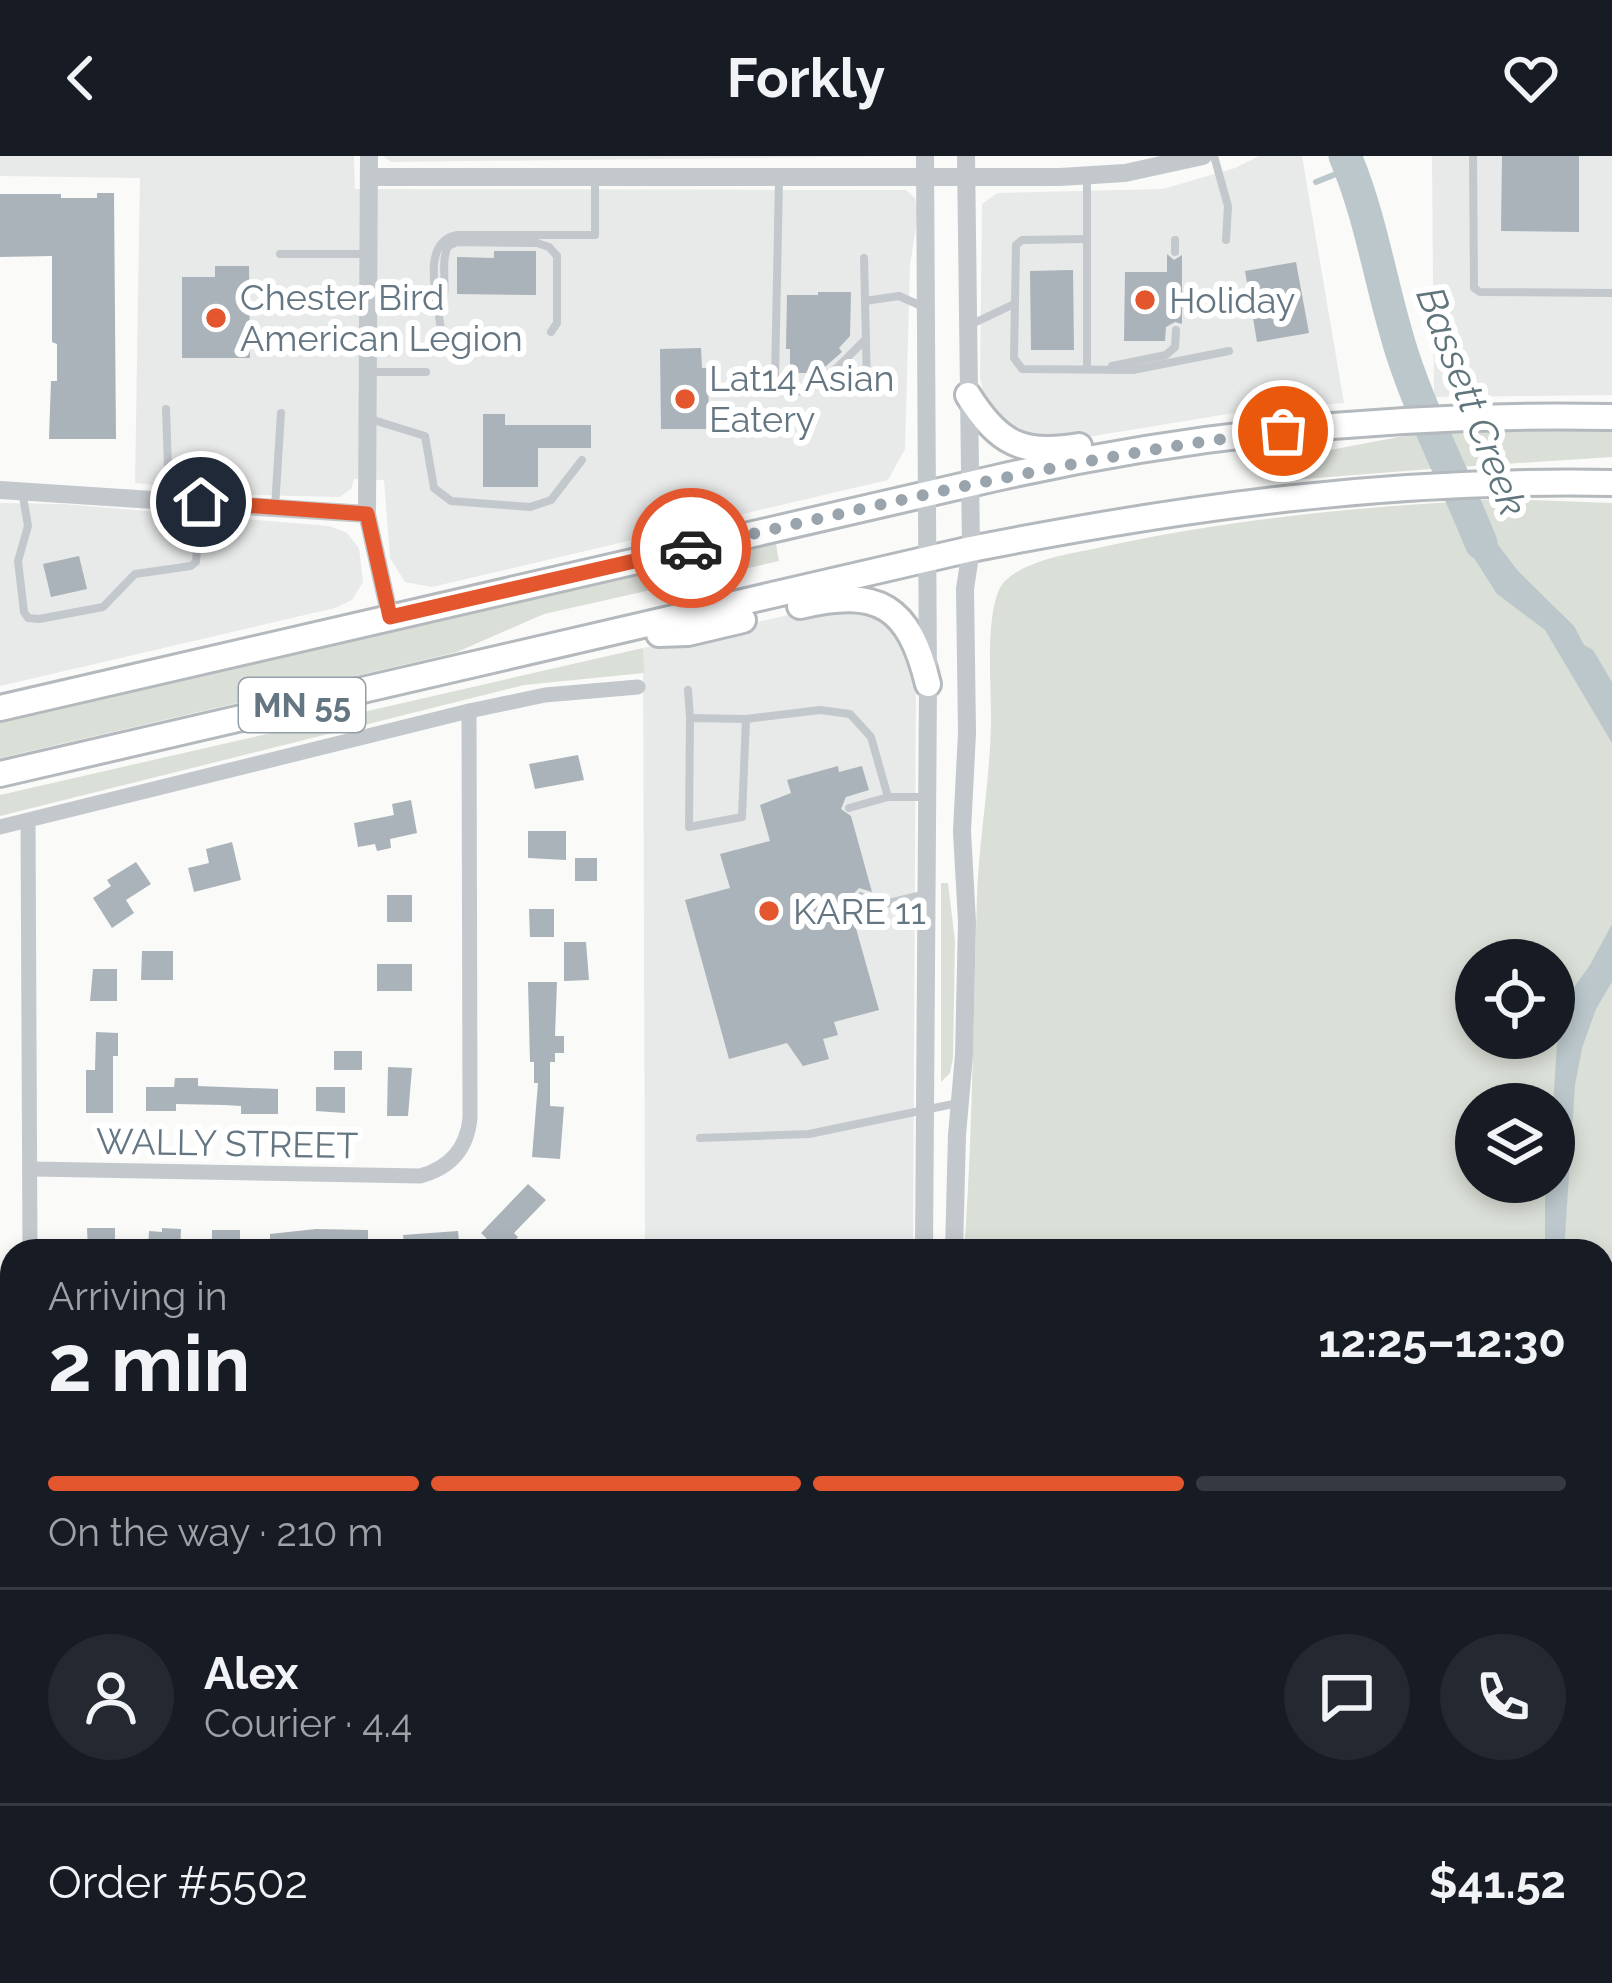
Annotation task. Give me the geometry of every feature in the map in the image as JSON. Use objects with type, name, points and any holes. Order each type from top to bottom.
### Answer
[{"type":"highway","points":[[968,395],[988,427],[1001,437],[1042,451],[1222,423],[1283,431]]},
{"type":"highway","name":"MN 55","points":[[0,708],[969,484],[1133,452],[1283,431],[1442,417],[1612,417]]},
{"type":"highway","points":[[1546,482],[1612,466]]},
{"type":"highway","name":"MN 55","points":[[0,774],[971,548],[1184,509],[1444,484],[1612,483]]},
{"type":"highway","points":[[603,636],[688,633],[828,600],[858,599],[884,608],[908,628],[919,645],[928,684]]},
{"type":"street","points":[[369,156],[367,514],[390,617]]},
{"type":"street","points":[[924,1239],[925,156]]},
{"type":"street","points":[[954,1239],[967,922],[962,830],[967,734],[965,589],[971,548],[966,156]]},
{"type":"street","points":[[369,177],[1087,176],[1202,156]]},
{"type":"street","points":[[0,490],[367,514]]},
{"type":"street","points":[[0,827],[469,711],[545,695],[638,687]]},
{"type":"street","name":"WALLY STREET","points":[[32,1169],[421,1176],[453,1160],[464,1143],[470,1118],[469,711]]},
{"type":"street","points":[[28,821],[30,1239]]},
{"type":"lane","points":[[1214,156],[1228,206],[1226,240]]},
{"type":"lane","points":[[1473,156],[1474,288],[1480,292],[1612,293]]},
{"type":"lane","points":[[1087,176],[1087,367]]},
{"type":"lane","points":[[441,332],[435,301],[435,252],[447,237],[595,235],[595,177]]},
{"type":"lane","points":[[779,178],[775,378],[794,392],[813,389],[866,339]]},
{"type":"lane","points":[[1087,239],[1022,240],[1016,245],[1014,358],[1022,369],[1133,370],[1229,351]]},
{"type":"lane","points":[[1175,240],[1175,252]]},
{"type":"lane","points":[[439,309],[444,301],[443,256],[448,246],[457,242],[537,243],[549,247],[558,264],[557,322],[551,332]]},
{"type":"lane","points":[[280,254],[369,254]]},
{"type":"lane","points":[[864,258],[867,385]]},
{"type":"lane","points":[[865,302],[898,296],[926,308]]},
{"type":"lane","points":[[969,325],[1014,304]]},
{"type":"lane","points":[[1105,368],[1166,356],[1175,347],[1176,330]]},
{"type":"lane","points":[[368,372],[426,372]]},
{"type":"lane","points":[[166,409],[169,498]]},
{"type":"lane","points":[[274,509],[281,413]]},
{"type":"lane","points":[[368,419],[425,436],[434,488],[451,501],[530,507],[551,500],[582,460]]},
{"type":"lane","points":[[22,490],[28,526],[18,561],[24,612],[39,620],[103,607],[135,574],[191,566],[196,562],[201,502]]},
{"type":"lane","points":[[688,690],[689,827],[742,817],[746,719]]},
{"type":"lane","points":[[690,718],[746,719],[820,710],[850,714],[871,737],[888,797]]},
{"type":"lane","points":[[849,808],[888,797],[928,797]]},
{"type":"lane","points":[[861,896],[880,905],[928,895]]},
{"type":"lane","points":[[700,1138],[809,1134],[960,1103]]},
{"type":"shaded area","points":[[0,156],[354,156],[355,189],[906,190],[915,198],[918,213],[910,266],[905,449],[888,480],[432,587],[405,582],[390,558],[384,480],[354,479],[351,489],[340,497],[249,495],[135,483],[140,178],[0,176]]},
{"type":"shaded area","points":[[383,156],[909,156],[391,162]]},
{"type":"shaded area","points":[[1259,156],[1302,156],[1344,403],[1234,413],[1057,442],[1026,441],[1000,427],[980,379],[982,204],[997,193],[1163,189]]},
{"type":"shaded area","points":[[1432,156],[1612,156],[1612,395],[1434,397]]},
{"type":"shaded area","points":[[1612,431],[1612,457],[1459,467],[1445,433]]},
{"type":"shaded area","points":[[1428,434],[1443,468],[1304,479],[1280,476],[1278,460]]},
{"type":"shaded area","points":[[1474,501],[1481,507],[1489,533],[1518,571],[1574,626],[1612,682],[1612,743],[1545,630],[1497,594],[1472,555],[1454,508],[1457,502]]},
{"type":"shaded area","points":[[1453,502],[1612,503],[1612,1239],[965,1239],[977,896],[990,745],[991,627],[998,592],[1014,574],[1048,559],[1199,529]]},
{"type":"shaded area","points":[[0,503],[329,526],[347,533],[359,548],[363,582],[352,600],[335,608],[0,686]]},
{"type":"shaded area","points":[[776,544],[779,561],[544,614],[457,652],[0,758],[0,722]]},
{"type":"shaded area","points":[[823,607],[847,607],[879,617],[901,637],[916,680],[913,1239],[645,1239],[643,648]]},
{"type":"shaded area","points":[[643,648],[644,673],[524,685],[0,816],[0,795]]},
{"type":"shaded area","points":[[941,883],[948,883],[955,941],[953,1058],[950,1073],[941,1082]]},
{"type":"shaded area","points":[[1612,924],[1612,982],[1596,1009],[1575,1085],[1554,1083],[1556,1059],[1575,1059],[1575,986]]},
{"type":"shaded area","points":[[1545,1203],[1567,1203],[1565,1239],[1545,1239]]},
{"type":"building","points":[[1502,156],[1579,156],[1579,232],[1501,231]]},
{"type":"building","points":[[97,193],[114,193],[116,439],[49,439],[51,381],[57,381],[52,256],[0,257],[0,194],[97,198]]},
{"type":"building","points":[[494,251],[536,251],[536,295],[457,294],[457,257],[494,258]]},
{"type":"building","name":"Holiday","points":[[1167,254],[1174,260],[1182,255],[1182,324],[1166,327],[1165,341],[1124,341],[1125,272],[1167,272]]},
{"type":"building","points":[[1296,262],[1309,333],[1257,342],[1245,271]]},
{"type":"building","name":"Chester Bird American Legion","points":[[215,266],[249,266],[250,358],[182,358],[182,277],[215,277]]},
{"type":"building","points":[[1073,270],[1074,350],[1031,350],[1030,271]]},
{"type":"building","points":[[851,292],[850,336],[839,348],[842,352],[818,373],[790,373],[787,295]]},
{"type":"building","name":"Lat14 Asian Eatery","points":[[701,348],[702,368],[708,368],[709,429],[661,429],[660,349]]},
{"type":"building","points":[[483,414],[505,414],[505,425],[591,425],[591,448],[538,448],[538,487],[483,487]]},
{"type":"building","points":[[79,556],[87,589],[51,597],[43,564]]},
{"type":"building","points":[[578,755],[584,780],[535,789],[529,764]]},
{"type":"building","name":"KARE 11","points":[[838,766],[839,772],[862,766],[869,790],[846,797],[841,809],[851,816],[872,892],[859,888],[848,900],[879,1010],[834,1022],[838,1035],[823,1039],[829,1059],[803,1066],[787,1043],[729,1059],[685,900],[730,888],[720,854],[770,841],[760,805],[791,793],[787,780]]},
{"type":"building","points":[[411,800],[417,833],[390,839],[391,848],[358,847],[354,823],[394,815],[392,804]]},
{"type":"building","points":[[528,831],[566,831],[566,860],[528,858]]},
{"type":"building","points":[[232,842],[241,880],[194,892],[188,868],[209,863],[206,849]]},
{"type":"building","points":[[575,858],[597,858],[597,881],[575,881]]},
{"type":"building","points":[[136,862],[151,884],[126,900],[134,913],[112,928],[93,898],[111,886],[107,880]]},
{"type":"building","points":[[387,895],[412,895],[412,922],[387,922]]},
{"type":"building","points":[[529,909],[554,909],[554,937],[530,937]]},
{"type":"building","points":[[564,942],[586,942],[589,980],[564,981]]},
{"type":"building","points":[[142,951],[173,951],[173,980],[141,980]]},
{"type":"building","points":[[377,964],[412,964],[412,991],[377,991]]},
{"type":"building","points":[[93,969],[117,969],[117,1001],[90,1001]]},
{"type":"building","points":[[528,982],[557,982],[555,1036],[564,1036],[564,1053],[555,1053],[555,1062],[550,1062],[550,1106],[564,1107],[560,1159],[532,1157],[538,1083],[534,1083],[534,1062],[530,1062]]},
{"type":"building","points":[[96,1032],[118,1033],[113,1113],[86,1113],[86,1070],[95,1070]]},
{"type":"building","points":[[334,1051],[362,1051],[362,1070],[334,1070]]},
{"type":"building","points":[[388,1067],[412,1068],[408,1116],[387,1116]]},
{"type":"building","points":[[175,1078],[198,1078],[198,1086],[278,1089],[278,1114],[241,1114],[241,1106],[224,1105],[176,1104],[176,1111],[146,1111],[146,1087],[174,1087]]},
{"type":"building","points":[[316,1087],[345,1087],[345,1113],[316,1111]]},
{"type":"building","points":[[528,1184],[546,1200],[514,1233],[516,1239],[487,1239],[481,1233]]},
{"type":"building","points":[[87,1228],[115,1228],[115,1239],[87,1239]]},
{"type":"building","points":[[162,1228],[181,1229],[181,1239],[149,1239],[149,1231],[162,1232]]},
{"type":"building","points":[[212,1230],[240,1230],[240,1239],[212,1239]]},
{"type":"building","points":[[368,1230],[368,1239],[270,1239],[270,1234]]},
{"type":"building","points":[[458,1231],[459,1239],[404,1239],[403,1235]]},
{"type":"waterway","name":"Bassett Creek","points":[[1345,156],[1410,377],[1481,543]]},
{"type":"waterway","points":[[1316,182],[1351,168]]},
{"type":"way so far","points":[[691,548],[1007,476],[1283,431]]},
{"type":"place","name":"Holiday","points":[[1145,300]]},
{"type":"place","name":"Chester Bird American Legion","points":[[216,318]]},
{"type":"place","name":"Lat14 Asian Eatery","points":[[685,399]]},
{"type":"place","name":"KARE 11","points":[[769,911]]},
{"type":"route","points":[[201,502],[367,514],[390,617],[691,548]]}]
